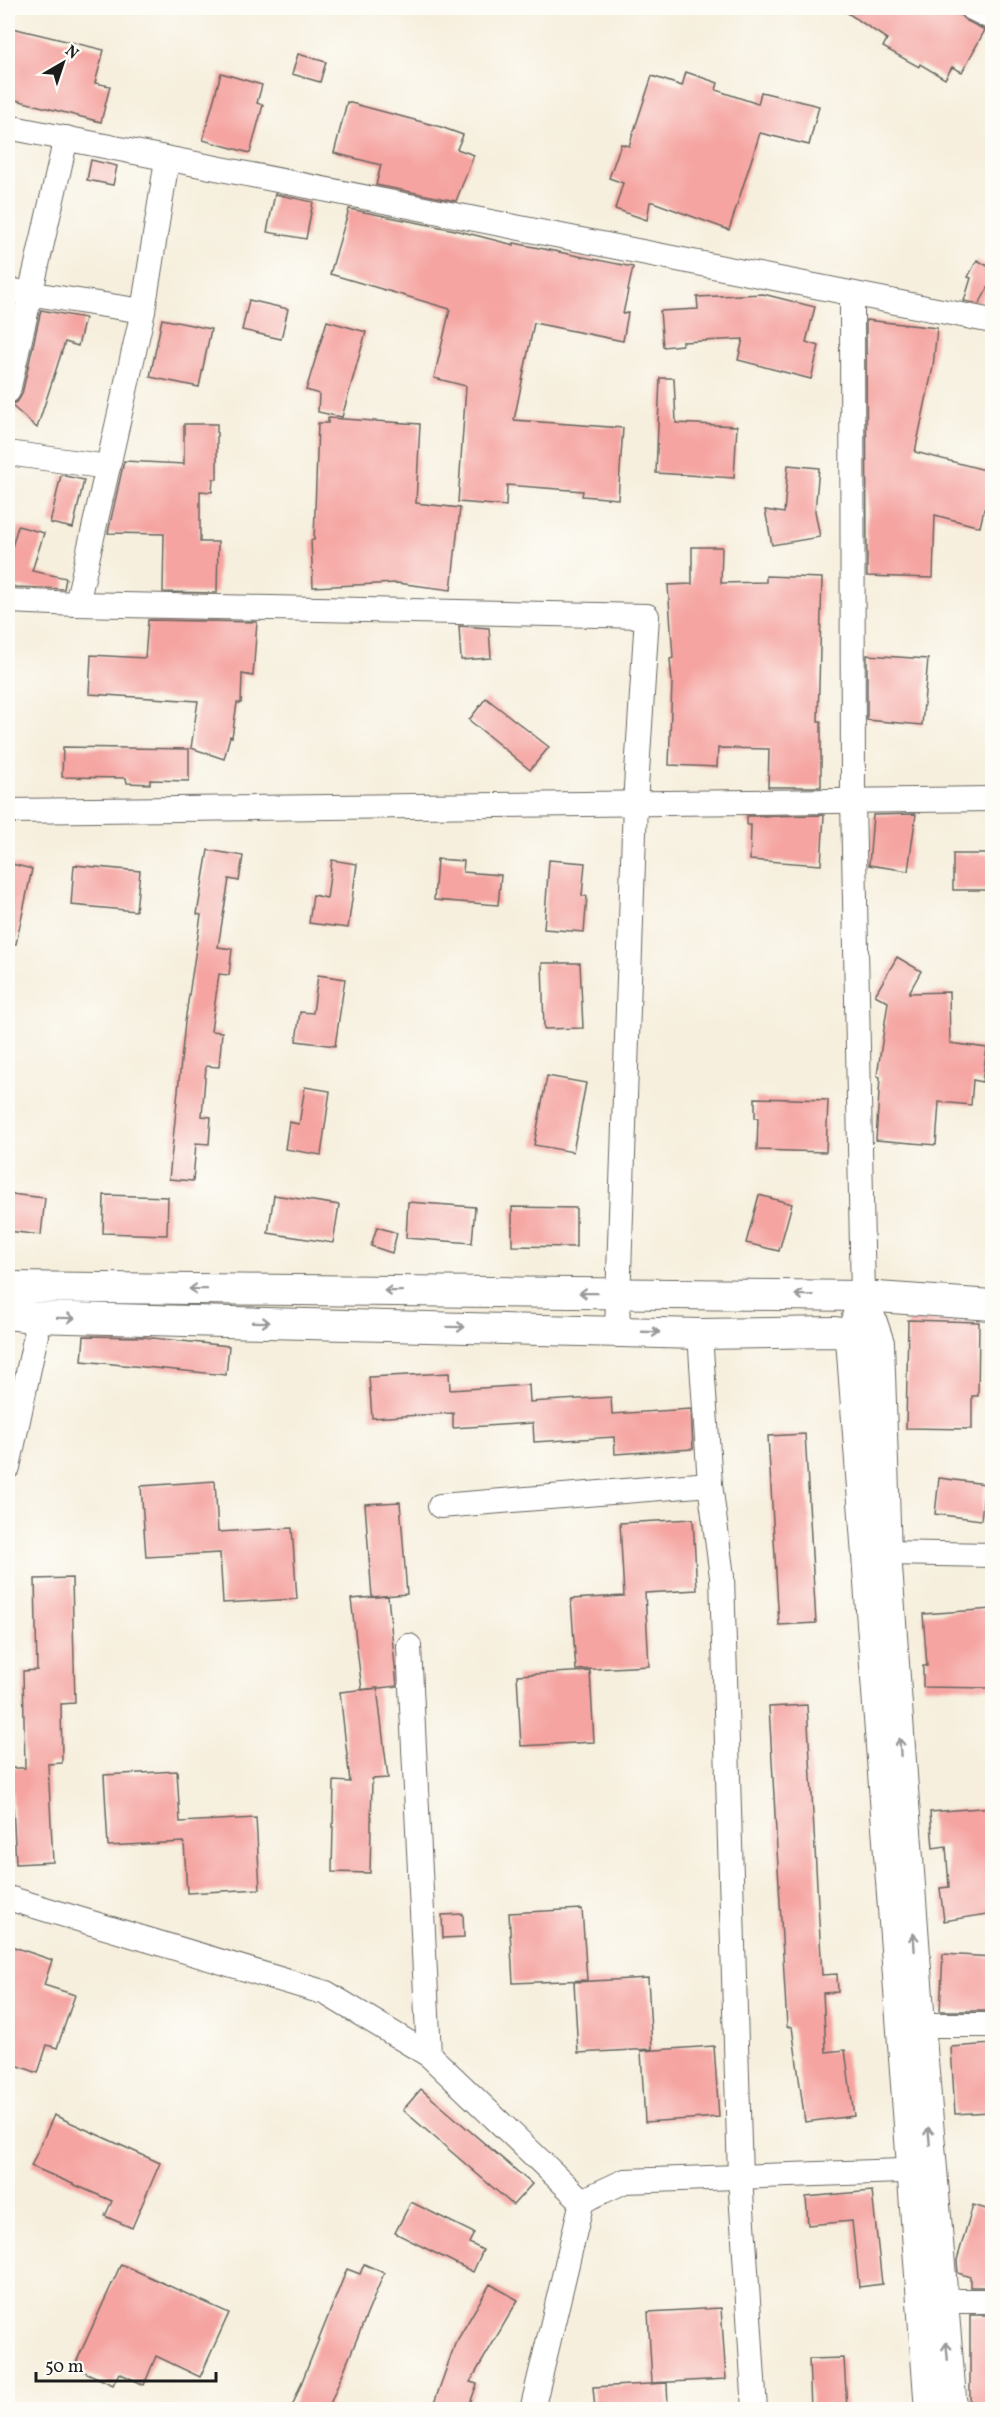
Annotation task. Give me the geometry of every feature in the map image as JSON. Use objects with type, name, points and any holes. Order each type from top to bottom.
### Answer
[{"type":"street","points":[[972,8],[993,18]]},
{"type":"street","points":[[8,127],[993,321]]},
{"type":"street","points":[[8,391],[19,292],[66,138]]},
{"type":"street","points":[[78,604],[143,311],[167,160]]},
{"type":"street","points":[[19,292],[143,311]]},
{"type":"street","points":[[852,294],[852,800],[863,1296],[922,2170],[942,2301],[952,2409]]},
{"type":"street","points":[[8,453],[108,467]]},
{"type":"street","points":[[8,601],[647,616],[635,803],[617,1331]]},
{"type":"street","points":[[8,811],[993,798]]},
{"type":"street","points":[[8,1287],[863,1296],[993,1305]]},
{"type":"street","points":[[20,1316],[700,1334],[835,1332],[865,1337]]},
{"type":"street","points":[[8,1467],[36,1335],[20,1316]]},
{"type":"street","points":[[700,1334],[710,1484],[723,1577],[740,2177],[755,2409]]},
{"type":"street","points":[[865,1337],[886,1552],[920,2025],[930,2409]]},
{"type":"street","points":[[440,1506],[710,1484]]},
{"type":"street","points":[[886,1552],[993,1555]]},
{"type":"street","points":[[409,1646],[429,2055]]},
{"type":"street","points":[[8,1898],[326,1993],[429,2055],[582,2201]]},
{"type":"street","points":[[920,2025],[993,2025]]},
{"type":"street","points":[[582,2201],[625,2181],[922,2170]]},
{"type":"street","points":[[532,2409],[582,2201]]},
{"type":"street","points":[[942,2301],[993,2301]]},
{"type":"building","points":[[840,8],[953,8],[965,20],[985,30],[962,72],[952,67],[945,79],[920,64],[919,67],[883,47],[887,39]]},
{"type":"building","points":[[8,27],[104,50],[95,83],[110,86],[101,122],[8,98]]},
{"type":"building","points":[[298,54],[326,62],[320,82],[292,74]]},
{"type":"building","points":[[686,72],[718,83],[716,90],[758,104],[761,92],[819,106],[809,145],[760,133],[729,230],[653,202],[650,202],[647,220],[615,209],[623,183],[609,178],[621,144],[629,146],[652,76],[682,86]]},
{"type":"building","points":[[221,73],[262,85],[257,103],[263,105],[250,153],[203,140]]},
{"type":"building","points":[[347,102],[463,135],[457,149],[474,155],[456,201],[376,185],[381,165],[334,153]]},
{"type":"building","points":[[91,160],[117,166],[113,185],[87,180]]},
{"type":"building","points":[[275,194],[313,202],[306,239],[267,232]]},
{"type":"building","points":[[349,209],[455,230],[514,245],[514,243],[633,267],[623,314],[628,313],[623,341],[534,323],[514,420],[623,428],[618,499],[582,496],[583,491],[507,485],[506,506],[458,502],[466,386],[434,378],[450,309],[330,274]]},
{"type":"building","points":[[977,260],[993,269],[993,279],[979,304],[964,301],[971,278],[968,277]]},
{"type":"building","points":[[763,294],[815,307],[806,342],[819,346],[811,379],[738,360],[743,339],[682,342],[682,345],[663,347],[660,311],[698,309],[697,297]]},
{"type":"building","points":[[249,300],[288,309],[281,339],[242,330]]},
{"type":"building","points":[[41,310],[85,318],[78,346],[65,342],[37,428],[11,405],[18,401],[22,394]]},
{"type":"building","points":[[162,319],[211,329],[199,387],[150,377]]},
{"type":"building","points":[[866,320],[937,328],[933,367],[915,452],[993,472],[993,511],[984,509],[980,527],[935,515],[933,578],[867,576]]},
{"type":"building","points":[[327,321],[366,332],[342,417],[318,412],[319,394],[306,390]]},
{"type":"building","points":[[660,378],[674,378],[676,423],[737,426],[734,478],[656,473]]},
{"type":"building","points":[[328,418],[420,424],[416,503],[460,508],[451,590],[397,583],[313,587],[311,540],[314,540],[318,423],[328,423]]},
{"type":"building","points":[[184,424],[217,424],[217,479],[213,479],[212,492],[200,491],[200,542],[218,542],[217,593],[163,592],[164,534],[108,533],[124,461],[184,464]]},
{"type":"building","points":[[788,465],[819,468],[815,511],[820,537],[772,545],[765,510],[784,513]]},
{"type":"building","points":[[61,475],[84,480],[73,528],[50,523]]},
{"type":"building","points":[[18,526],[44,533],[32,571],[66,578],[64,589],[8,585],[8,561]]},
{"type":"building","points":[[692,547],[722,547],[721,583],[766,582],[766,576],[822,578],[818,721],[821,721],[821,787],[768,787],[769,749],[718,748],[717,767],[669,765],[672,682],[670,659],[673,658],[668,585],[692,584]]},
{"type":"building","points":[[148,620],[257,622],[253,676],[242,674],[241,703],[237,703],[232,737],[230,736],[224,759],[191,748],[198,701],[89,694],[91,655],[145,658]]},
{"type":"building","points":[[459,626],[489,628],[491,658],[461,660]]},
{"type":"building","points":[[867,655],[928,659],[922,725],[867,720]]},
{"type":"building","points":[[486,698],[549,747],[530,770],[469,720]]},
{"type":"building","points":[[63,747],[189,749],[189,781],[150,780],[150,784],[127,783],[126,778],[62,777]]},
{"type":"building","points":[[916,814],[908,871],[869,865],[873,815]]},
{"type":"building","points":[[824,815],[821,865],[750,860],[751,825],[747,825],[747,816]]},
{"type":"building","points":[[208,850],[243,856],[239,881],[229,879],[218,947],[232,949],[229,975],[219,974],[211,1031],[222,1032],[219,1067],[206,1066],[202,1116],[211,1117],[209,1144],[196,1143],[193,1181],[169,1179],[185,1022],[201,915],[197,914]]},
{"type":"building","points":[[953,854],[993,854],[993,890],[953,890]]},
{"type":"building","points":[[437,859],[464,861],[463,872],[501,875],[498,905],[434,900]]},
{"type":"building","points":[[332,860],[357,864],[348,928],[309,923],[313,895],[327,898]]},
{"type":"building","points":[[549,860],[585,863],[582,896],[587,896],[584,932],[544,929]]},
{"type":"building","points":[[8,863],[32,869],[16,944],[8,944]]},
{"type":"building","points":[[74,865],[140,871],[136,911],[71,905]]},
{"type":"building","points":[[897,957],[921,971],[909,993],[949,992],[950,1043],[987,1048],[982,1082],[973,1080],[971,1105],[939,1102],[936,1145],[876,1140],[880,1077],[877,1076],[888,1002],[875,995]]},
{"type":"building","points":[[542,963],[580,963],[583,1028],[544,1029]]},
{"type":"building","points":[[318,975],[345,979],[335,1046],[296,1041],[300,1012],[313,1013]]},
{"type":"building","points":[[547,1076],[586,1083],[573,1152],[534,1145]]},
{"type":"building","points":[[305,1087],[330,1091],[321,1155],[285,1149],[289,1122],[299,1124]]},
{"type":"building","points":[[755,1098],[828,1100],[826,1152],[757,1150],[758,1118],[755,1118]]},
{"type":"building","points":[[10,1194],[45,1198],[41,1235],[8,1231],[8,1196]]},
{"type":"building","points":[[104,1195],[168,1197],[167,1235],[103,1233]]},
{"type":"building","points":[[274,1195],[339,1205],[333,1243],[268,1233]]},
{"type":"building","points":[[759,1195],[792,1204],[779,1251],[746,1243]]},
{"type":"building","points":[[408,1202],[475,1207],[472,1243],[406,1238]]},
{"type":"building","points":[[512,1207],[576,1208],[576,1247],[512,1246]]},
{"type":"building","points":[[377,1227],[397,1233],[392,1253],[371,1246]]},
{"type":"building","points":[[908,1320],[979,1322],[978,1396],[972,1396],[972,1429],[906,1428]]},
{"type":"building","points":[[84,1336],[143,1337],[229,1346],[226,1375],[82,1361]]},
{"type":"building","points":[[449,1373],[450,1390],[529,1385],[530,1402],[611,1397],[612,1414],[691,1409],[693,1449],[615,1454],[614,1437],[534,1442],[533,1423],[453,1428],[453,1413],[372,1418],[369,1377]]},
{"type":"building","points":[[805,1434],[816,1623],[779,1625],[768,1436]]},
{"type":"building","points":[[939,1478],[985,1484],[981,1520],[935,1514]]},
{"type":"building","points":[[215,1481],[218,1532],[292,1528],[297,1599],[223,1603],[220,1553],[146,1557],[141,1486]]},
{"type":"building","points":[[400,1502],[407,1594],[372,1597],[365,1504]]},
{"type":"building","points":[[693,1519],[697,1590],[645,1593],[649,1666],[576,1670],[571,1599],[624,1596],[620,1523]]},
{"type":"building","points":[[72,1578],[75,1703],[61,1704],[62,1763],[48,1764],[53,1862],[16,1864],[11,1768],[25,1768],[23,1671],[37,1670],[35,1579]]},
{"type":"building","points":[[388,1596],[397,1686],[362,1690],[351,1599]]},
{"type":"building","points":[[993,1609],[993,1688],[923,1687],[923,1666],[927,1666],[923,1614]]},
{"type":"building","points":[[590,1671],[594,1742],[521,1746],[517,1675]]},
{"type":"building","points":[[377,1688],[388,1778],[372,1779],[370,1873],[332,1872],[334,1781],[350,1782],[340,1692]]},
{"type":"building","points":[[807,1705],[822,1975],[837,1974],[838,1992],[823,1993],[826,2052],[845,2050],[854,2116],[805,2122],[792,2027],[787,2027],[769,1707]]},
{"type":"building","points":[[177,1771],[180,1822],[256,1818],[260,1889],[187,1893],[184,1842],[108,1846],[104,1775]]},
{"type":"building","points":[[993,1807],[993,1913],[944,1921],[940,1888],[949,1887],[946,1846],[933,1848],[930,1812]]},
{"type":"building","points":[[582,1909],[587,1980],[513,1983],[509,1913]]},
{"type":"building","points":[[463,1914],[464,1937],[443,1938],[442,1915]]},
{"type":"building","points":[[8,1945],[52,1960],[44,1985],[75,1995],[57,2048],[47,2045],[38,2073],[8,2062]]},
{"type":"building","points":[[943,1954],[993,1957],[993,2011],[940,2011]]},
{"type":"building","points":[[648,1978],[652,2049],[578,2053],[574,1982]]},
{"type":"building","points":[[993,2044],[993,2086],[987,2085],[989,2112],[955,2114],[951,2047]]},
{"type":"building","points":[[714,2046],[719,2117],[645,2122],[641,2051]]},
{"type":"building","points":[[421,2089],[532,2184],[513,2205],[403,2110]]},
{"type":"building","points":[[54,2115],[160,2163],[132,2228],[105,2216],[112,2201],[31,2166]]},
{"type":"building","points":[[872,2191],[882,2284],[859,2287],[852,2221],[808,2225],[806,2197]]},
{"type":"building","points":[[411,2202],[474,2233],[469,2243],[483,2250],[473,2272],[395,2233]]},
{"type":"building","points":[[973,2205],[993,2211],[993,2275],[989,2287],[970,2287],[970,2277],[958,2273],[957,2260]]},
{"type":"building","points":[[121,2264],[229,2313],[200,2377],[156,2356],[144,2385],[119,2373],[113,2385],[74,2367]]},
{"type":"building","points":[[364,2264],[384,2273],[328,2409],[291,2409],[347,2269],[360,2274]]},
{"type":"building","points":[[490,2284],[518,2300],[470,2382],[477,2384],[468,2409],[432,2409],[455,2344]]},
{"type":"building","points":[[721,2308],[726,2379],[652,2383],[648,2312]]},
{"type":"building","points":[[970,2315],[993,2315],[993,2409],[970,2409]]},
{"type":"building","points":[[844,2358],[847,2409],[811,2409],[809,2359]]},
{"type":"building","points":[[667,2383],[668,2409],[595,2409],[593,2387]]}]
